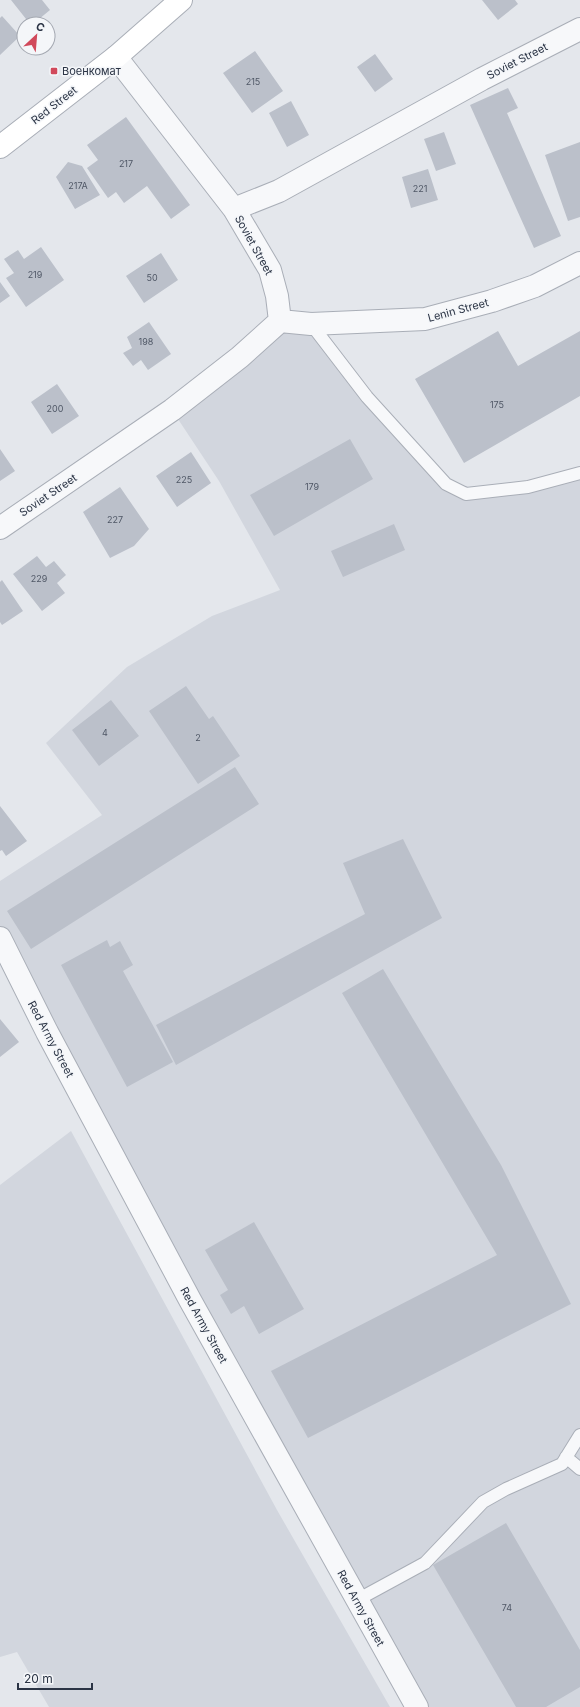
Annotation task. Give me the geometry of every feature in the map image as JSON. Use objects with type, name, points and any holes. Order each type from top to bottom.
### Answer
[{"type":"street","name":"Red Street","points":[[0,147],[116,57],[181,0]]},
{"type":"street","name":"Soviet Street","points":[[0,528],[172,410],[240,357],[280,322],[277,296],[270,270],[234,209],[280,191],[482,78],[580,29]]},
{"type":"street","points":[[116,57],[234,209]]},
{"type":"street","name":"Lenin Street","points":[[280,322],[311,324],[425,319],[492,301],[535,286],[580,263]]},
{"type":"street","name":"Red Army Street","points":[[2,948],[186,1293],[417,1707]]},
{"type":"lane","points":[[311,324],[367,397],[446,484],[466,494],[528,487],[580,472]]},
{"type":"lane","points":[[357,1600],[425,1563],[483,1502],[506,1489],[562,1464],[580,1435]]},
{"type":"lane","points":[[566,1457],[580,1469]]},
{"type":"shaded area","points":[[311,324],[446,484],[466,494],[580,473],[580,1707],[417,1707],[0,938],[0,881],[102,815],[46,743],[127,667],[212,616],[280,590],[219,481],[172,410],[259,339]]},
{"type":"shaded area","points":[[71,1131],[277,1510],[390,1707],[49,1707],[17,1652],[0,1657],[0,1185]]},
{"type":"building","points":[[11,0],[42,0],[50,10],[43,16],[24,16]]},
{"type":"building","points":[[482,0],[515,0],[518,4],[498,20]]},
{"type":"building","points":[[2,16],[16,32],[16,40],[0,55],[0,18]]},
{"type":"building","points":[[255,51],[283,91],[252,113],[223,73]]},
{"type":"building","points":[[375,54],[393,79],[375,92],[357,67]]},
{"type":"building","points":[[508,88],[518,108],[507,113],[561,236],[534,248],[470,105]]},
{"type":"building","points":[[291,101],[309,135],[287,147],[269,113]]},
{"type":"building","points":[[126,117],[190,205],[171,219],[147,186],[124,203],[116,192],[108,198],[87,168],[98,160],[87,145]]},
{"type":"building","points":[[444,132],[456,164],[436,171],[424,139]]},
{"type":"building","points":[[580,142],[580,217],[568,221],[545,155]]},
{"type":"building","points":[[68,162],[82,166],[100,195],[75,209],[56,177]]},
{"type":"building","points":[[428,169],[438,200],[411,208],[402,177]]},
{"type":"building","points":[[41,247],[64,280],[26,307],[6,278],[14,273],[4,259],[18,250],[24,259]]},
{"type":"building","points":[[161,253],[178,280],[144,303],[126,276]]},
{"type":"building","points":[[0,282],[10,296],[0,303]]},
{"type":"building","points":[[149,322],[171,354],[148,370],[141,360],[133,366],[123,353],[132,348],[127,337]]},
{"type":"building","points":[[498,331],[518,366],[580,331],[580,396],[464,463],[415,379]]},
{"type":"building","points":[[57,384],[79,416],[52,434],[31,402]]},
{"type":"building","points":[[350,439],[373,479],[274,536],[250,495]]},
{"type":"building","points":[[0,449],[15,471],[0,481]]},
{"type":"building","points":[[191,452],[211,483],[177,507],[156,476]]},
{"type":"building","points":[[120,487],[149,529],[134,546],[110,558],[83,512]]},
{"type":"building","points":[[394,524],[405,550],[343,577],[331,551]]},
{"type":"building","points":[[37,556],[46,567],[54,561],[66,575],[57,583],[65,593],[42,611],[13,574]]},
{"type":"building","points":[[2,580],[23,611],[2,625],[0,622],[0,582]]},
{"type":"building","points":[[186,686],[209,719],[213,716],[240,756],[198,784],[149,711]]},
{"type":"building","points":[[111,700],[139,736],[99,766],[72,730]]},
{"type":"building","points":[[235,767],[259,804],[31,949],[7,911]]},
{"type":"building","points":[[0,806],[27,841],[6,856],[2,850],[0,851]]},
{"type":"building","points":[[403,839],[442,918],[176,1065],[156,1025],[365,914],[343,863]]},
{"type":"building","points":[[107,940],[110,947],[120,941],[133,965],[123,971],[173,1062],[127,1087],[61,965]]},
{"type":"building","points":[[383,969],[501,1165],[571,1304],[308,1438],[271,1371],[497,1255],[342,993]]},
{"type":"building","points":[[0,1019],[19,1042],[0,1057]]},
{"type":"building","points":[[254,1222],[304,1309],[259,1334],[244,1306],[231,1314],[220,1295],[228,1290],[205,1250]]},
{"type":"building","points":[[506,1523],[580,1650],[580,1687],[546,1707],[516,1707],[433,1565]]},
{"type":"place","name":"Военкомат","points":[[54,71]]}]
